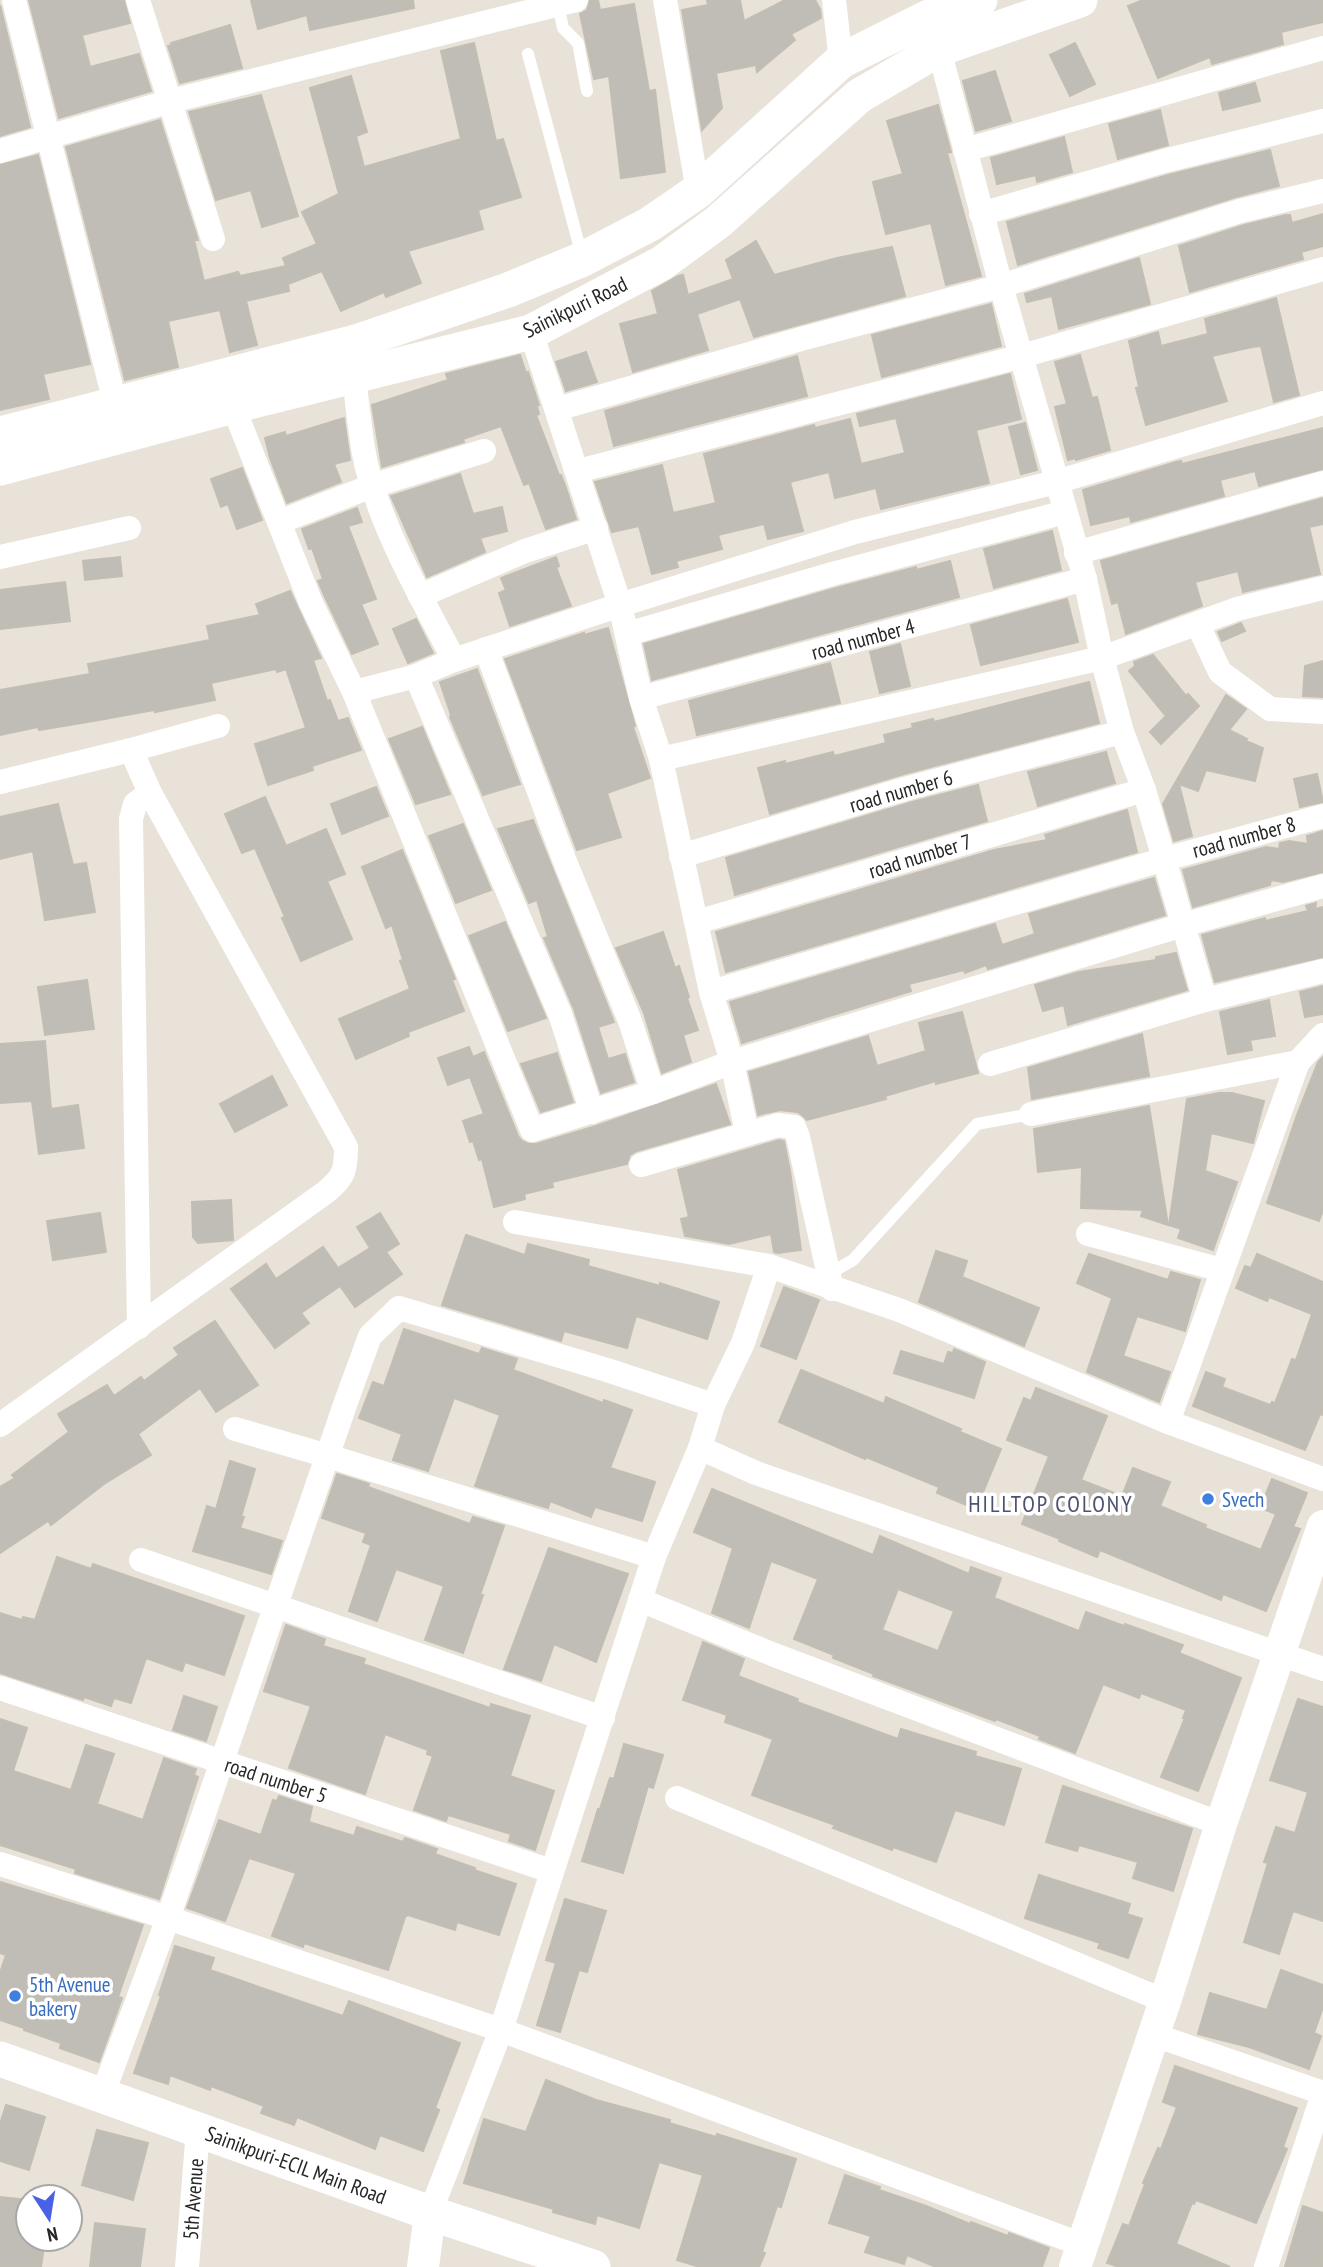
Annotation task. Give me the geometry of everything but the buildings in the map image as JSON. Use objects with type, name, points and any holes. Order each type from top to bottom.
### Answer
[{"type":"main road","name":"Sainikpuri Road","points":[[0,434],[356,342],[508,290],[583,259],[650,225],[709,180],[751,145],[841,61],[929,17],[980,0]]},
{"type":"main road","name":"Sainikpuri Road","points":[[0,468],[233,406],[531,332],[662,263],[718,222],[859,96],[939,50],[1080,0]]},
{"type":"main road","points":[[751,145],[774,171]]},
{"type":"main road","points":[[709,180],[747,196]]},
{"type":"main road","name":"Sainikpuri-ECIL Main Road","points":[[0,2059],[430,2213],[593,2267]]},
{"type":"street","points":[[15,0],[115,403]]},
{"type":"street","points":[[138,0],[213,239]]},
{"type":"street","points":[[665,0],[709,180]]},
{"type":"street","points":[[834,0],[841,61]]},
{"type":"street","points":[[0,151],[518,7],[567,2]]},
{"type":"street","points":[[964,150],[1323,48]]},
{"type":"street","points":[[939,50],[981,214],[1085,579],[1122,732],[1144,790],[1205,1000]]},
{"type":"street","points":[[981,214],[1164,161],[1323,121]]},
{"type":"street","points":[[557,409],[801,339],[1001,286],[1240,211],[1323,191]]},
{"type":"street","points":[[578,471],[1022,356],[1323,269]]},
{"type":"street","points":[[531,332],[620,605],[641,698],[661,759],[711,992],[732,1062],[747,1133]]},
{"type":"street","points":[[354,377],[366,464],[372,486],[404,565],[454,660]]},
{"type":"street","points":[[354,692],[416,676],[454,660],[620,605],[855,532],[1056,482],[1323,403]]},
{"type":"street","points":[[233,406],[311,603],[354,692],[532,1130],[653,1092],[732,1062],[1183,925],[1323,886]]},
{"type":"street","points":[[279,522],[372,486],[484,451]]},
{"type":"street","points":[[1076,553],[1323,483]]},
{"type":"street","points":[[627,634],[832,574],[1065,512]]},
{"type":"street","points":[[0,557],[129,528]]},
{"type":"street","points":[[420,596],[525,551],[596,528]]},
{"type":"street","name":"road number 4","points":[[641,698],[1085,579]]},
{"type":"street","points":[[661,759],[1102,658],[1237,609],[1323,588]]},
{"type":"street","points":[[1198,625],[1220,672],[1270,709],[1323,712]]},
{"type":"street","points":[[486,649],[564,859],[630,1021],[653,1092]]},
{"type":"street","points":[[416,676],[560,1014],[592,1112]]},
{"type":"street","points":[[0,782],[218,726]]},
{"type":"street","name":"road number 6","points":[[681,856],[908,788],[1122,732]]},
{"type":"street","points":[[0,1425],[326,1192],[340,1180],[346,1166],[346,1147],[150,793],[131,750]]},
{"type":"street","name":"road number 7","points":[[697,922],[1144,790]]},
{"type":"street","points":[[139,1327],[131,819],[135,804],[150,793]]},
{"type":"street","name":"road number 8","points":[[711,992],[1165,859],[1323,816]]},
{"type":"street","points":[[990,1064],[1205,1000],[1323,971]]},
{"type":"street","points":[[1168,1422],[1297,1062],[1323,1035]]},
{"type":"street","points":[[1031,1114],[1297,1062]]},
{"type":"street","points":[[641,1165],[778,1125],[794,1127],[831,1281]]},
{"type":"street","points":[[515,1222],[769,1266],[831,1281],[1168,1422],[1323,1479]]},
{"type":"street","points":[[1088,1234],[1222,1270]]},
{"type":"street","points":[[424,2267],[430,2213],[501,2031],[654,1557],[700,1448],[713,1405],[743,1343],[769,1266]]},
{"type":"street","points":[[103,2096],[168,1918],[370,1336],[399,1308],[607,1370],[713,1405]]},
{"type":"street","points":[[235,1429],[328,1455],[654,1557]]},
{"type":"street","points":[[700,1448],[756,1473],[1323,1669]]},
{"type":"street","points":[[0,1864],[501,2031],[1079,2256],[1154,2035],[1220,1824],[1323,1526]]},
{"type":"street","points":[[141,1560],[603,1717]]},
{"type":"street","points":[[640,1600],[772,1654],[1220,1824]]},
{"type":"street","name":"road number 5","points":[[0,1688],[551,1871]]},
{"type":"street","points":[[677,1798],[1165,2001]]},
{"type":"street","points":[[1154,2035],[1323,2094],[1266,2267]]},
{"type":"street","name":"5th Avenue","points":[[187,2267],[198,2130]]},
{"type":"lane","points":[[567,2],[563,28],[578,43],[587,91]]},
{"type":"lane","points":[[528,54],[583,259]]},
{"type":"lane","points":[[831,1281],[977,1124],[1031,1114]]},
{"type":"place","name":"Svech","points":[[1208,1499]]},
{"type":"place","name":"5th Avenue bakery","points":[[15,1996]]},
{"type":"district","name":"HILLTOP COLONY","points":[[1051,1503]]}]
